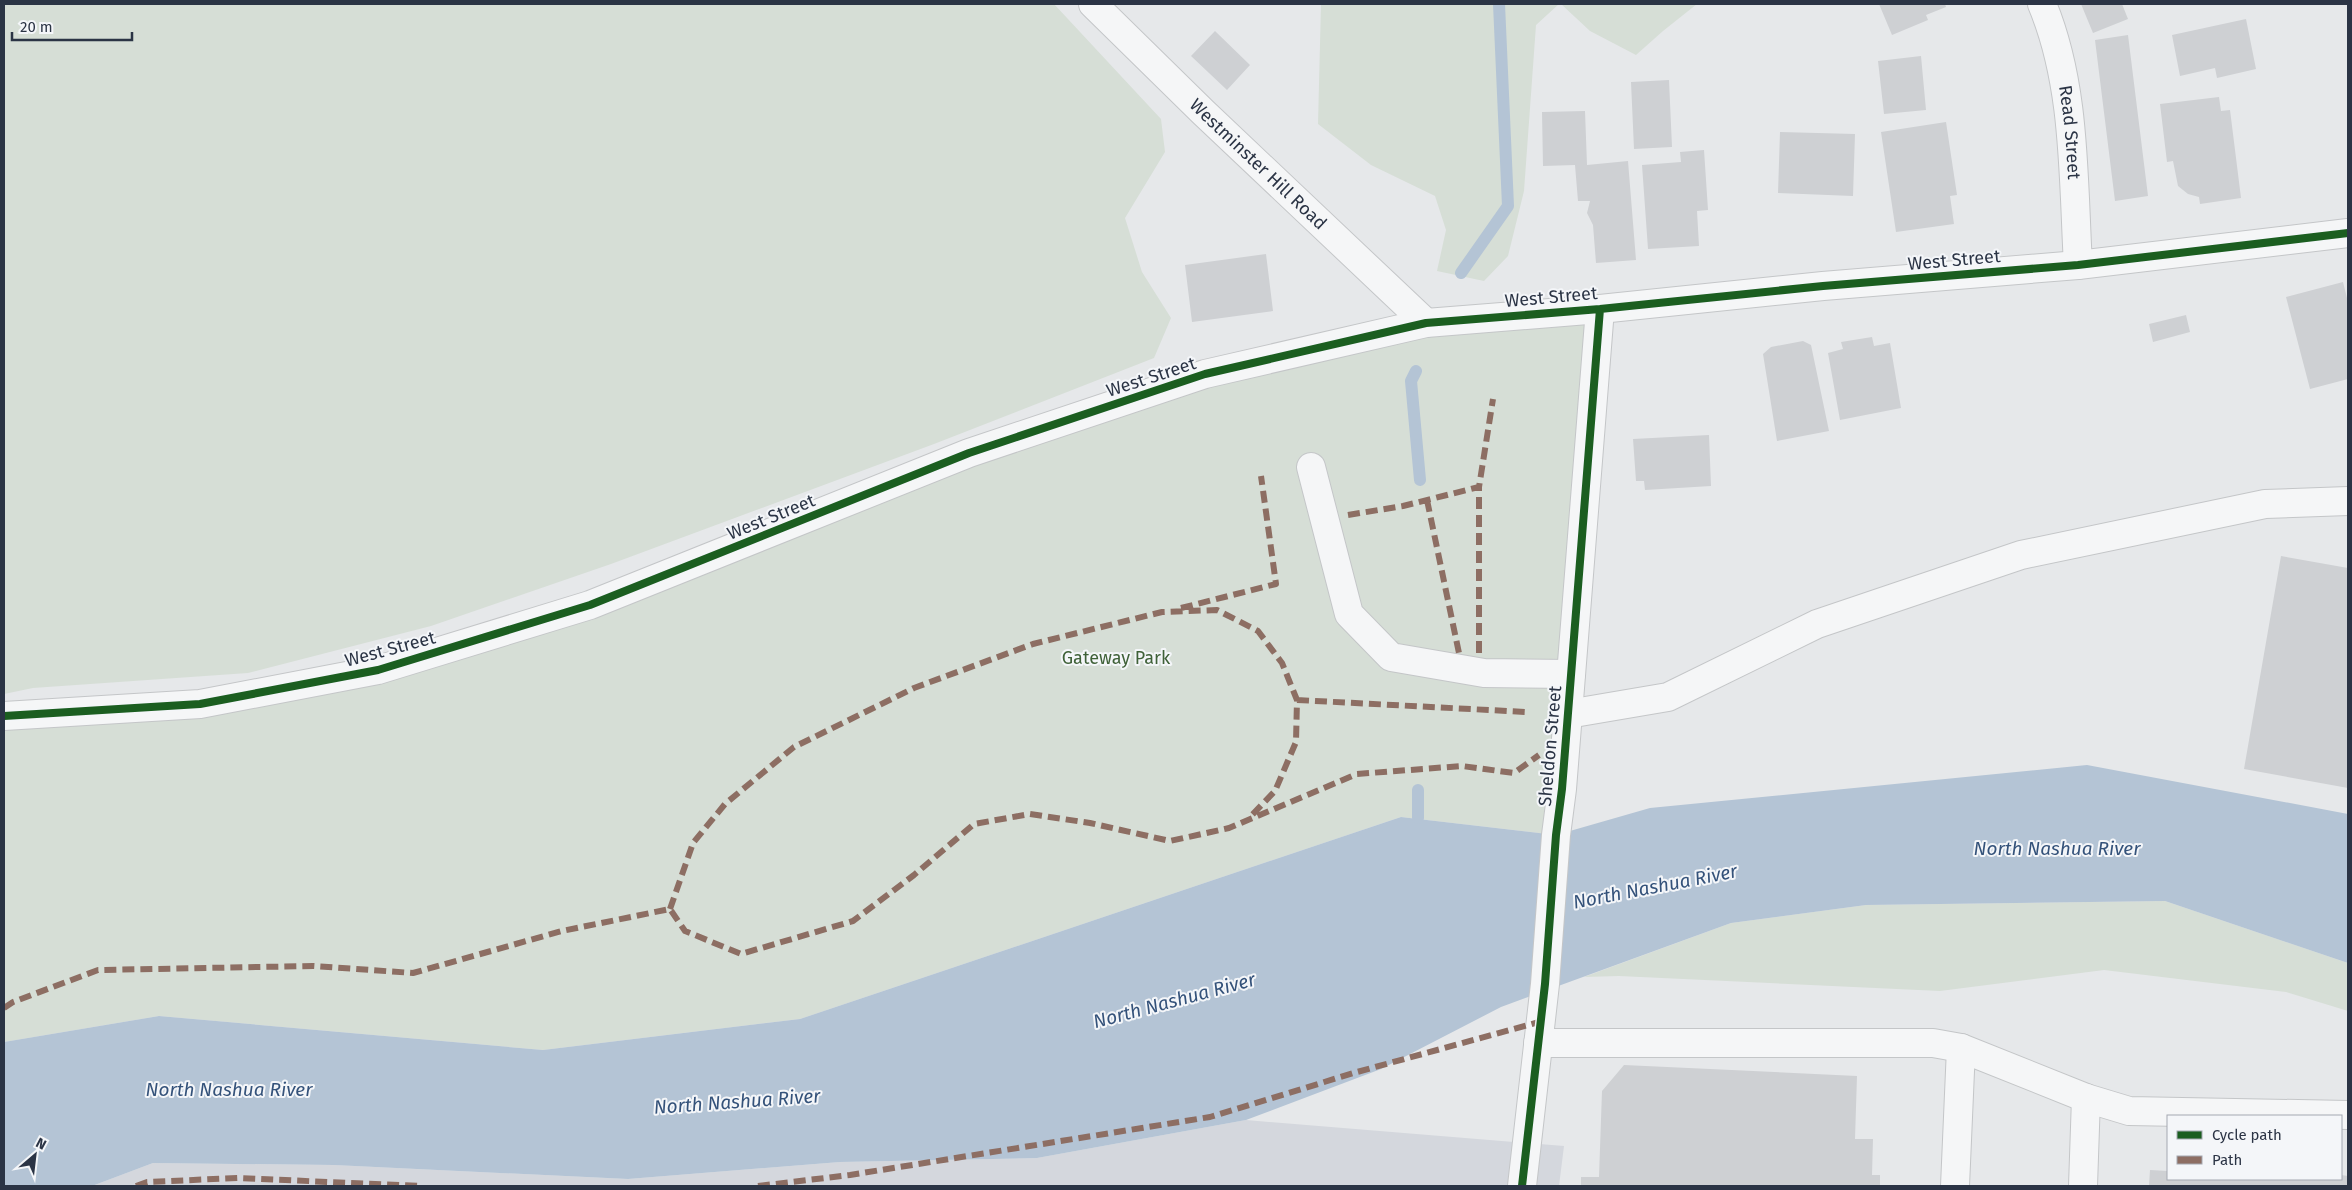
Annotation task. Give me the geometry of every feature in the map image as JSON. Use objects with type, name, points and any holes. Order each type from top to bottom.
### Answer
[{"type":"street","name":"Westminster Hill Road","points":[[1093,4],[1161,73],[1426,322]]},
{"type":"street","name":"Read Street","points":[[2042,4],[2052,28],[2070,117],[2078,265]]},
{"type":"street","name":"West Street","points":[[4,716],[200,704],[378,670],[590,605],[969,454],[1205,374],[1426,322],[1600,309],[1823,286],[2078,265],[2348,233]]},
{"type":"street","name":"Sheldon Street","points":[[1522,1186],[1545,984],[1600,309]]},
{"type":"street","points":[[1311,467],[1349,614],[1391,656],[1484,673],[1571,674]]},
{"type":"street","points":[[1568,714],[1668,697],[1817,624],[2021,555],[2265,504],[2348,501]]},
{"type":"street","points":[[1538,1043],[1949,1044],[2086,1098],[2129,1111],[2348,1115]]},
{"type":"street","points":[[1956,1186],[1961,1048]]},
{"type":"street","points":[[2083,1186],[2086,1098]]},
{"type":"shaded area","points":[[1246,1120],[1564,1146],[1559,1186],[92,1186],[153,1163],[334,1165],[628,1179],[840,1162],[1037,1158]]},
{"type":"green space","points":[[4,4],[1054,4],[1161,119],[1165,152],[1125,218],[1142,272],[1171,318],[1154,358],[934,444],[611,564],[431,626],[248,673],[33,688],[4,694]]},
{"type":"green space","points":[[1321,4],[1559,4],[1536,25],[1524,191],[1508,256],[1484,281],[1437,271],[1446,230],[1435,196],[1371,165],[1318,124]]},
{"type":"green space","points":[[1561,4],[1697,4],[1636,55],[1590,31]]},
{"type":"green space","name":"Gateway Park","points":[[1600,309],[1556,835],[1401,817],[800,1019],[543,1050],[159,1016],[4,1042],[4,716],[378,670],[969,453],[1426,323]]},
{"type":"green space","points":[[2165,901],[2348,963],[2348,1011],[2286,992],[2104,970],[1940,991],[1619,976],[1584,977],[1731,923],[1866,905]]},
{"type":"water","name":"North Nashua River","points":[[2087,765],[2348,814],[2348,963],[2165,901],[1866,905],[1731,923],[1501,1007],[1381,1069],[1246,1120],[1037,1158],[840,1162],[628,1179],[334,1165],[153,1163],[92,1186],[4,1186],[4,1042],[159,1016],[543,1050],[800,1019],[1401,817],[1556,835],[1650,808]]},
{"type":"building","points":[[1879,4],[1945,4],[1946,7],[1926,15],[1928,20],[1892,35]]},
{"type":"building","points":[[2081,4],[2122,4],[2128,19],[2093,33]]},
{"type":"building","points":[[2246,19],[2256,69],[2217,78],[2215,68],[2180,76],[2172,35]]},
{"type":"building","points":[[1215,31],[1250,65],[1227,90],[1191,56]]},
{"type":"building","points":[[2128,35],[2148,196],[2115,201],[2095,40]]},
{"type":"building","points":[[1921,56],[1926,110],[1884,114],[1878,61]]},
{"type":"building","points":[[1669,80],[1672,147],[1634,149],[1631,82]]},
{"type":"building","points":[[2219,97],[2221,111],[2230,110],[2241,198],[2200,204],[2199,197],[2188,194],[2178,186],[2173,161],[2167,162],[2160,104]]},
{"type":"building","points":[[1585,111],[1587,165],[1628,161],[1636,260],[1596,263],[1593,225],[1587,213],[1590,201],[1578,201],[1575,165],[1543,166],[1542,112]]},
{"type":"building","points":[[1946,122],[1957,195],[1950,196],[1954,224],[1896,232],[1881,132]]},
{"type":"building","points":[[1780,132],[1855,134],[1853,196],[1778,193]]},
{"type":"building","points":[[1704,150],[1708,210],[1697,211],[1699,246],[1648,249],[1642,165],[1681,162],[1680,152]]},
{"type":"building","points":[[1266,254],[1273,311],[1192,322],[1185,265]]},
{"type":"building","points":[[2343,282],[2348,302],[2348,379],[2310,389],[2286,297]]},
{"type":"building","points":[[2186,315],[2190,332],[2153,342],[2149,324]]},
{"type":"building","points":[[1872,337],[1874,346],[1890,343],[1901,408],[1840,420],[1828,353],[1843,349],[1841,342]]},
{"type":"building","points":[[1803,341],[1811,345],[1829,431],[1777,441],[1763,354],[1771,347]]},
{"type":"building","points":[[1709,435],[1711,486],[1645,490],[1644,481],[1636,481],[1633,439]]},
{"type":"building","points":[[2281,556],[2348,568],[2348,788],[2244,769]]},
{"type":"building","points":[[1624,1065],[1857,1076],[1855,1139],[1873,1139],[1872,1175],[1880,1175],[1880,1186],[1581,1186],[1581,1177],[1599,1177],[1602,1091]]},
{"type":"building","points":[[2150,1170],[2167,1171],[2167,1180],[2342,1180],[2342,1175],[2348,1176],[2348,1186],[2149,1186]]},
{"type":"waterway","points":[[1461,273],[1508,206],[1499,4]]},
{"type":"waterway","points":[[1416,371],[1411,381],[1420,480]]},
{"type":"waterway","points":[[1418,790],[1418,818]]},
{"type":"marked path","points":[[1348,515],[1403,506],[1479,487],[1493,399]]},
{"type":"marked path","points":[[1181,608],[1276,584],[1261,476]]},
{"type":"marked path","points":[[1479,487],[1479,653]]},
{"type":"marked path","points":[[1427,500],[1460,658]]},
{"type":"marked path","points":[[670,909],[693,843],[725,804],[794,747],[914,688],[1033,644],[1162,612],[1217,610],[1258,631],[1282,663],[1297,700],[1296,742],[1275,791],[1251,816]]},
{"type":"marked path","points":[[1297,700],[1527,712]]},
{"type":"marked path","points":[[4,1008],[13,1002],[98,970],[313,966],[413,973],[562,931],[670,909],[685,931],[741,954],[853,921],[914,875],[974,824],[1030,814],[1090,823],[1170,841],[1229,828],[1357,774],[1462,766],[1514,773],[1539,755]]},
{"type":"marked path","points":[[758,1186],[850,1175],[1210,1117],[1357,1072],[1539,1022]]},
{"type":"marked path","points":[[136,1186],[147,1182],[238,1178],[420,1186]]},
{"type":"cycle path","points":[[4,716],[200,704],[378,670],[590,605],[969,453],[1205,374],[1426,323],[1600,309],[1823,286],[2078,265],[2348,233]]},
{"type":"cycle path","points":[[1522,1186],[1545,984],[1600,309]]}]
